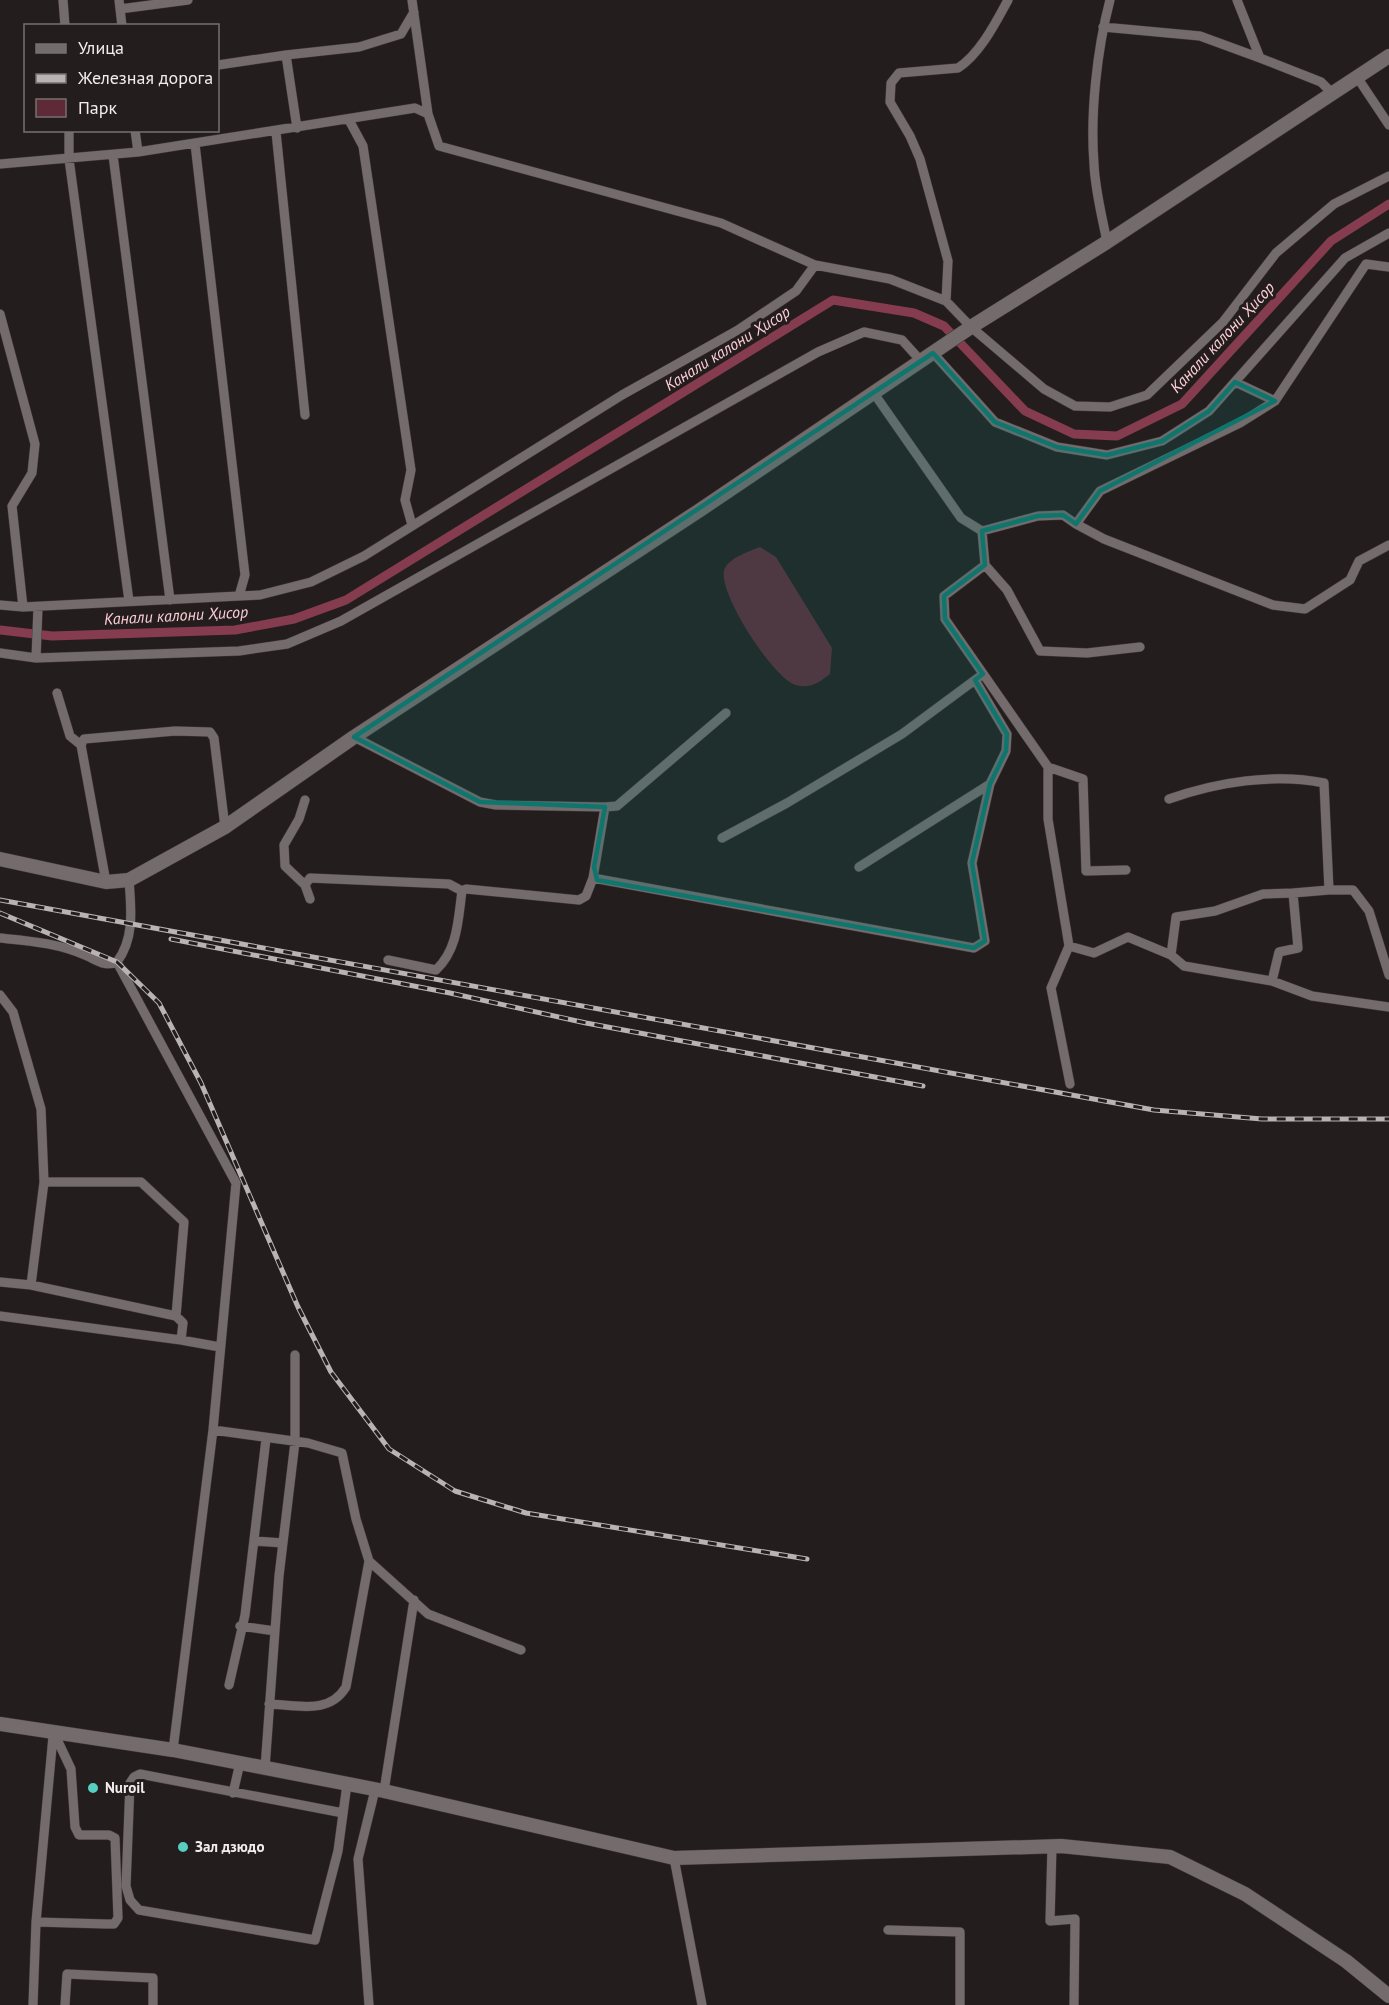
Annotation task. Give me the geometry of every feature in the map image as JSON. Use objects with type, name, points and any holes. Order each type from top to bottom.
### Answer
[{"type":"main road","points":[[0,859],[106,882],[129,880],[225,827],[354,737],[697,512],[971,327],[1107,242],[1389,56]]},
{"type":"main road","points":[[0,1724],[172,1750],[347,1784],[674,1858],[1052,1846],[1170,1857],[1245,1894],[1346,1961],[1389,1996]]},
{"type":"street","points":[[63,0],[65,24]]},
{"type":"street","points":[[122,24],[120,5],[188,0]]},
{"type":"street","points":[[412,0],[428,114],[439,146],[721,223],[815,265],[890,279],[946,301],[971,327],[1044,389],[1075,406],[1110,407],[1147,395],[1223,322],[1276,253],[1334,204],[1389,176]]},
{"type":"street","points":[[946,301],[948,261],[920,159],[910,135],[890,102],[889,92],[893,77],[899,73],[952,69],[965,63],[982,42],[1008,0]]},
{"type":"street","points":[[1107,242],[1094,165],[1096,94],[1103,27],[1110,0]]},
{"type":"street","points":[[1238,0],[1260,58]]},
{"type":"street","points":[[219,65],[359,47],[400,34],[414,12]]},
{"type":"street","points":[[1103,27],[1200,36],[1321,82],[1332,93]]},
{"type":"street","points":[[286,55],[297,129]]},
{"type":"street","points":[[1357,77],[1389,125]]},
{"type":"street","points":[[0,164],[138,152],[297,129],[415,108],[428,114]]},
{"type":"street","points":[[349,120],[363,146],[411,470],[405,500],[412,525]]},
{"type":"street","points":[[69,132],[69,159],[129,601]]},
{"type":"street","points":[[135,132],[138,152]]},
{"type":"street","points":[[276,132],[306,415]]},
{"type":"street","points":[[195,144],[245,575],[239,596]]},
{"type":"street","points":[[113,155],[170,600]]},
{"type":"street","points":[[933,353],[995,422],[1057,447],[1107,455],[1162,441],[1209,411],[1345,258],[1389,233]]},
{"type":"street","points":[[1076,524],[1100,491],[1240,423],[1275,401],[1366,264],[1389,267]]},
{"type":"street","points":[[0,605],[38,610],[129,601],[260,595],[311,582],[364,556],[622,395],[738,330],[796,291],[815,265]]},
{"type":"street","points":[[0,314],[35,444],[32,473],[12,506],[23,607]]},
{"type":"street","points":[[0,653],[239,651],[287,644],[341,621],[818,352],[864,332],[902,340],[921,361]]},
{"type":"street","points":[[1235,382],[1275,401]]},
{"type":"street","points":[[873,392],[961,518],[982,531],[1038,516],[1063,515],[1104,539],[1274,605],[1305,609],[1350,580],[1359,561],[1389,545]]},
{"type":"street","points":[[982,531],[986,565],[1007,590],[1040,651],[1087,653],[1140,647]]},
{"type":"street","points":[[592,878],[974,948],[985,941],[972,862],[990,784],[1006,751],[1007,735],[979,677],[945,619],[944,596],[986,565]]},
{"type":"street","points":[[37,654],[38,610]]},
{"type":"street","points":[[979,677],[1048,767],[1083,779],[1086,871],[1126,870]]},
{"type":"street","points":[[722,838],[787,803],[902,734],[979,677]]},
{"type":"street","points":[[57,693],[70,736],[81,745]]},
{"type":"street","points":[[354,737],[480,802],[496,805],[605,807],[617,806],[726,713]]},
{"type":"street","points":[[106,882],[81,745],[84,739],[175,731],[210,732],[214,738],[225,827]]},
{"type":"street","points":[[1048,767],[1048,819],[1069,946],[1051,988],[1070,1084]]},
{"type":"street","points":[[1169,799],[1205,786],[1296,777],[1324,783],[1329,890]]},
{"type":"street","points":[[859,867],[990,784]]},
{"type":"street","points":[[305,800],[284,845],[285,866],[304,885],[310,899]]},
{"type":"street","points":[[304,885],[310,878],[448,885],[462,891],[466,889],[579,900],[586,896],[592,878],[605,807]]},
{"type":"street","points":[[0,938],[66,947],[109,965],[117,962],[124,953],[132,923],[129,880]]},
{"type":"street","points":[[1171,955],[1176,917],[1215,911],[1263,894],[1353,890],[1369,911],[1389,975]]},
{"type":"street","points":[[388,960],[436,970],[448,958],[454,943],[462,891]]},
{"type":"street","points":[[1272,981],[1279,952],[1298,948],[1293,893]]},
{"type":"street","points":[[1069,946],[1094,953],[1128,937],[1171,955],[1184,966],[1272,981],[1312,996],[1389,1007]]},
{"type":"street","points":[[117,962],[236,1183],[213,1430],[172,1750]]},
{"type":"street","points":[[0,994],[13,1012],[41,1109],[44,1182],[31,1285]]},
{"type":"street","points":[[44,1182],[141,1182],[184,1222],[176,1316]]},
{"type":"street","points":[[0,1282],[31,1285],[176,1316],[183,1323],[181,1340]]},
{"type":"street","points":[[0,1316],[220,1347]]},
{"type":"street","points":[[265,1768],[283,1543],[295,1442],[295,1355]]},
{"type":"street","points":[[213,1430],[308,1443],[342,1453],[356,1519],[369,1561],[346,1687],[338,1699],[325,1705],[269,1704]]},
{"type":"street","points":[[229,1685],[240,1626],[245,1615],[266,1439]]},
{"type":"street","points":[[255,1541],[283,1543]]},
{"type":"street","points":[[369,1561],[428,1614],[521,1650]]},
{"type":"street","points":[[369,2005],[358,1859],[379,1791],[414,1600]]},
{"type":"street","points":[[240,1626],[275,1631]]},
{"type":"street","points":[[33,2005],[36,1922],[54,1733]]},
{"type":"street","points":[[36,1922],[114,1924],[118,1918],[115,1838],[109,1835],[79,1835],[75,1827],[71,1768],[54,1733]]},
{"type":"street","points":[[233,1793],[240,1763]]},
{"type":"street","points":[[343,1813],[141,1774],[134,1777],[130,1783],[126,1886],[130,1900],[139,1910],[315,1940],[338,1851],[347,1784]]},
{"type":"street","points":[[1052,1846],[1050,1921],[1075,1919],[1074,2005]]},
{"type":"street","points":[[674,1858],[702,2005]]},
{"type":"street","points":[[888,1930],[960,1932],[960,2005]]},
{"type":"street","points":[[65,2005],[67,1974],[153,1978],[153,2005]]},
{"type":"highlighted area","points":[[933,353],[995,422],[1057,447],[1107,455],[1162,441],[1209,411],[1235,382],[1275,401],[1100,491],[1076,524],[1063,515],[1038,516],[982,531],[985,565],[944,596],[945,619],[983,674],[975,680],[1007,734],[1006,751],[990,784],[972,863],[985,941],[974,948],[597,880],[594,867],[605,807],[480,802],[354,737]]},
{"type":"green space","points":[[760,547],[776,557],[832,648],[830,674],[814,684],[796,685],[774,667],[748,632],[728,594],[724,579],[725,568],[736,558]]},
{"type":"waterway","name":"Канали калони Ҳисор","points":[[0,630],[52,636],[235,630],[294,619],[346,600],[833,300],[914,313],[944,326],[1025,411],[1074,434],[1117,436],[1182,404],[1331,241],[1389,204]]},
{"type":"railway","points":[[0,900],[1154,1110],[1262,1119],[1389,1119]]},
{"type":"railway","points":[[0,913],[117,962],[159,1003],[201,1083],[298,1307],[331,1372],[389,1449],[455,1491],[526,1513],[807,1559]]},
{"type":"railway","points":[[171,939],[450,993],[586,1023],[923,1086]]},
{"type":"place","name":"Nuroil","points":[[93,1788]]},
{"type":"place","name":"Зал дзюдо","points":[[183,1847]]}]
